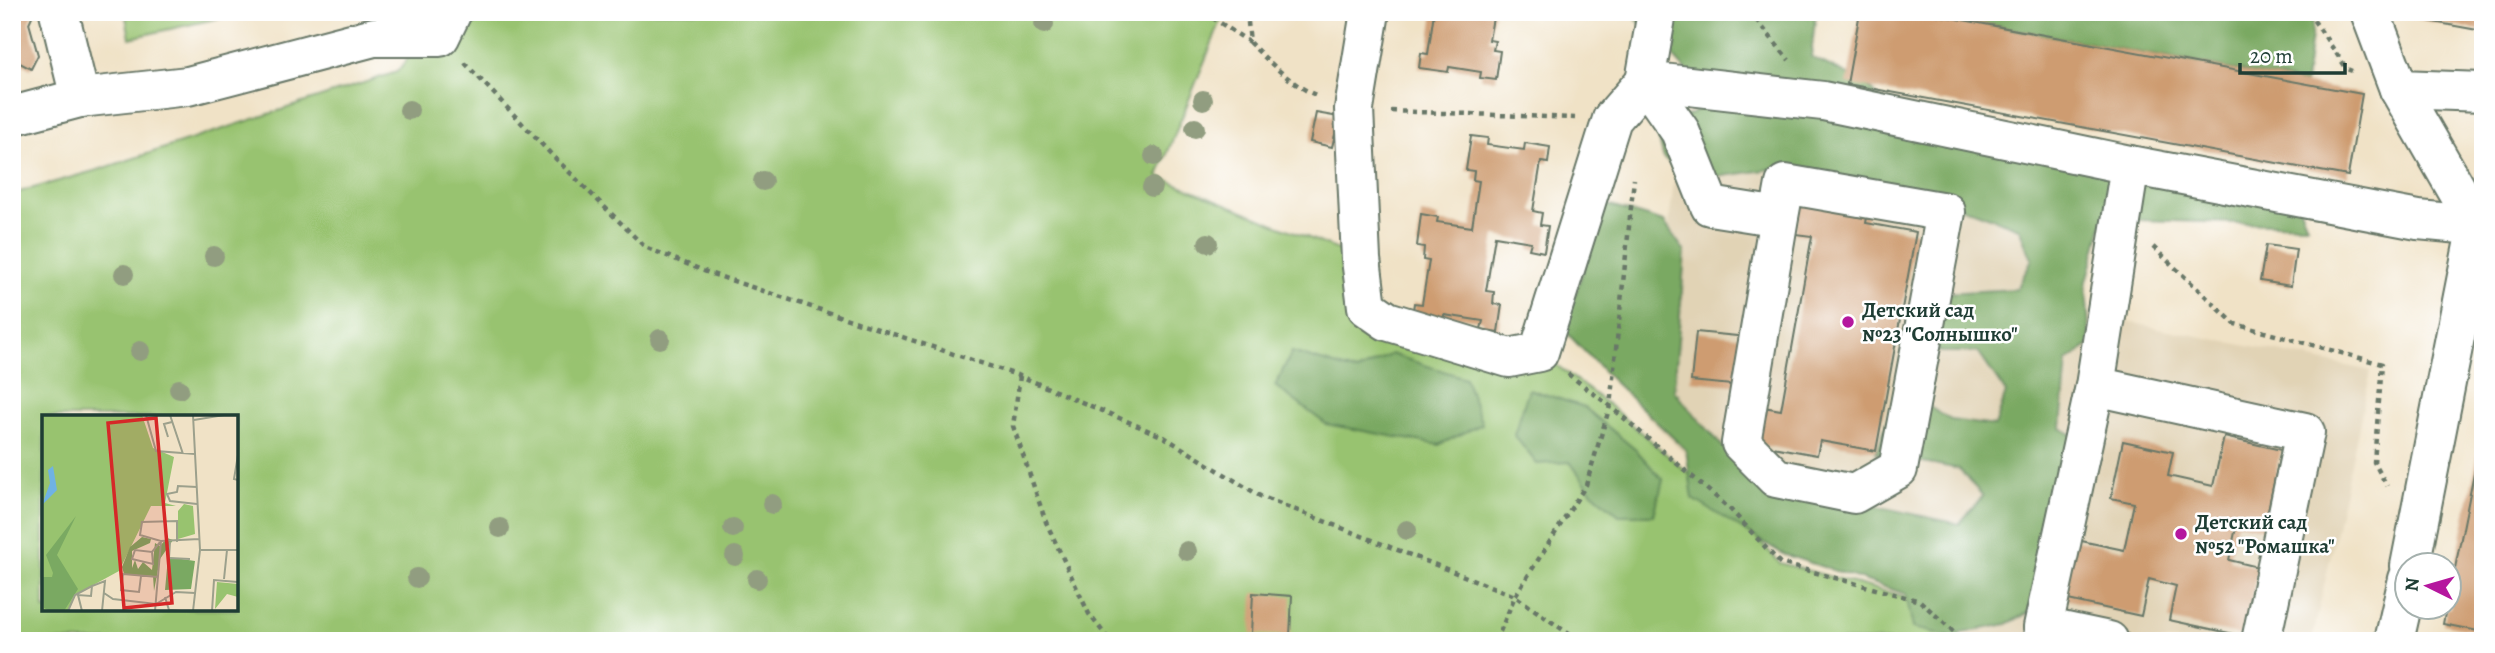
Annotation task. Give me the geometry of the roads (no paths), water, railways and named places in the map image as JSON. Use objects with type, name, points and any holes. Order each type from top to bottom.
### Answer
[{"type":"lane","points":[[59,12],[80,98]]},
{"type":"lane","points":[[1370,12],[1354,110],[1361,259],[1367,307],[1387,321],[1509,358],[1539,352],[1612,120],[1645,81],[1657,12]]},
{"type":"lane","points":[[2371,12],[2399,89],[2480,225],[2413,552]]},
{"type":"lane","points":[[12,116],[80,98],[188,86],[374,37],[446,25]]},
{"type":"lane","points":[[1645,81],[1823,101],[2130,165],[2418,220],[2480,225]]},
{"type":"lane","points":[[1645,81],[1680,131],[1710,206],[1779,217]]},
{"type":"lane","points":[[2399,89],[2483,92]]},
{"type":"lane","points":[[2109,641],[2043,627],[2095,386],[2130,165]]},
{"type":"lane","points":[[1785,184],[1946,212],[1898,469],[1854,494],[1776,478],[1741,443],[1779,217],[1785,184]]},
{"type":"lane","points":[[2095,386],[2305,432],[2261,641]]},
{"type":"lane","points":[[2394,641],[2398,622]]},
{"type":"place","name":"Детский сад №23 \"Солнышко\"","points":[[1848,322]]},
{"type":"place","name":"Детский сад №52 \"Ромашка\"","points":[[2181,534]]}]
